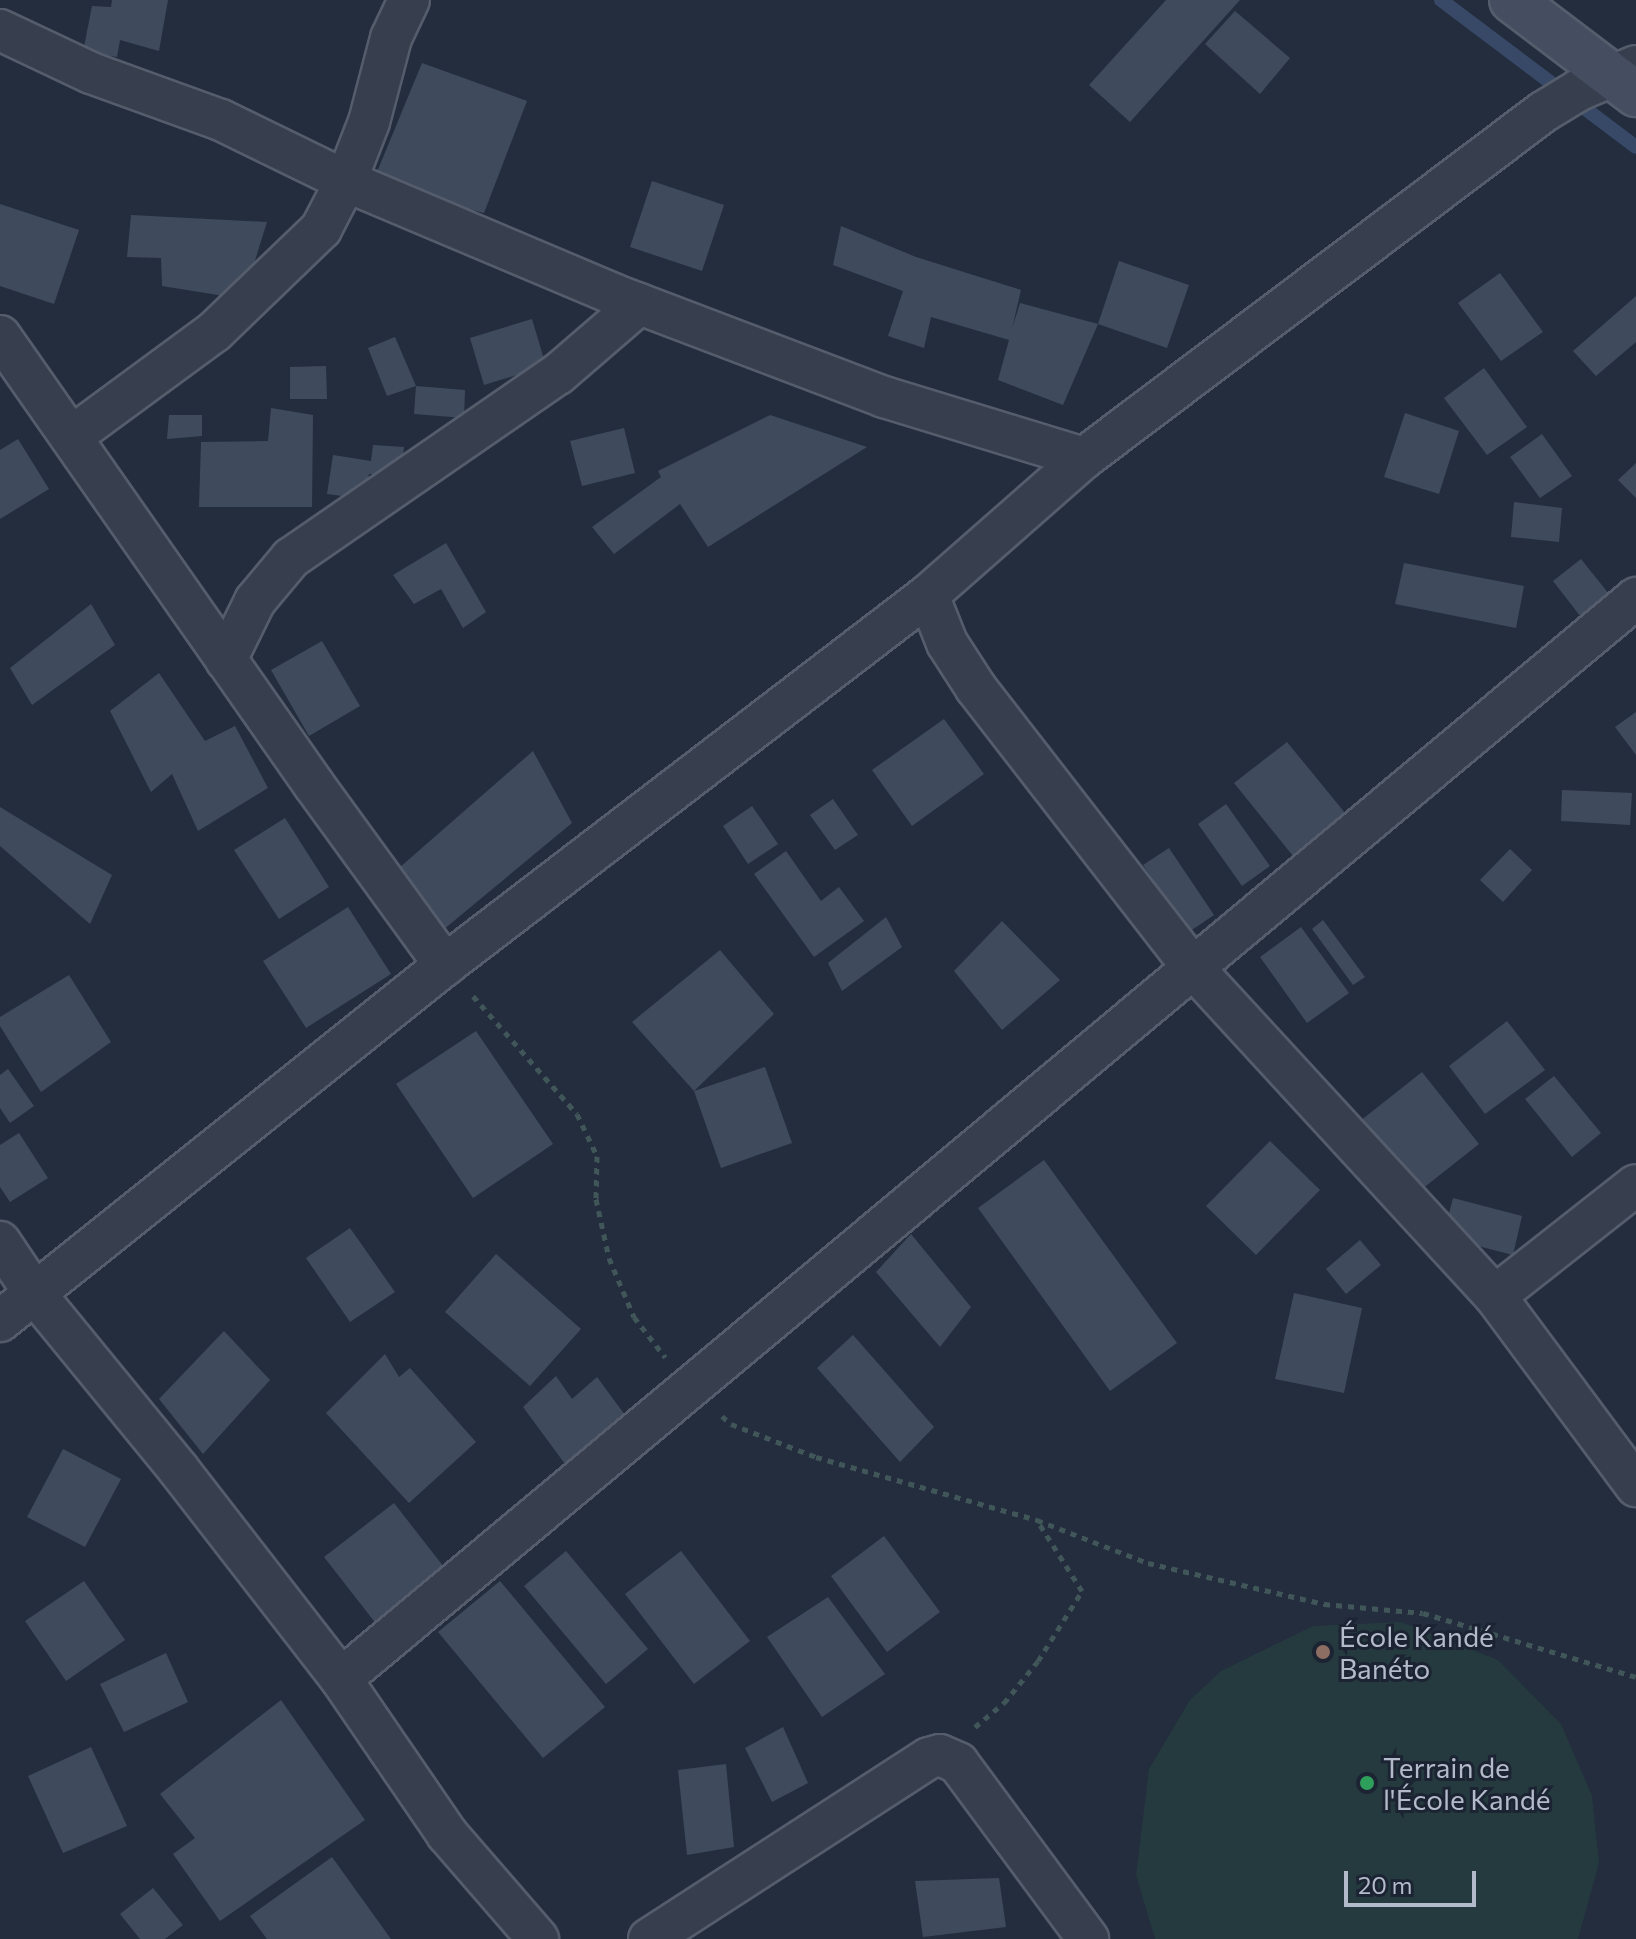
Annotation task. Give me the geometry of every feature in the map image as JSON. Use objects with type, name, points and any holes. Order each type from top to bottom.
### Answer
[{"type":"street","points":[[71,437],[214,332],[321,229],[346,181],[369,122],[391,38],[409,0]]},
{"type":"street","points":[[1512,0],[1627,78]]},
{"type":"street","points":[[0,30],[91,73],[221,120],[346,181],[639,304],[884,397],[1084,458]]},
{"type":"street","points":[[0,1321],[445,965],[928,595],[1084,458],[1543,112],[1627,78]]},
{"type":"street","points":[[226,660],[255,601],[291,558],[558,374],[639,304]]},
{"type":"street","points":[[0,336],[226,660],[445,965]]},
{"type":"street","points":[[928,595],[947,643],[976,688],[1195,970],[1495,1296],[1636,1486]]},
{"type":"street","points":[[341,1679],[1195,970],[1636,598]]},
{"type":"street","points":[[1495,1296],[1636,1185]]},
{"type":"street","points":[[0,1242],[35,1294],[179,1470],[341,1679],[477,1873],[538,1939]]},
{"type":"street","points":[[649,1939],[929,1758],[940,1755],[958,1763],[1088,1939]]},
{"type":"path","points":[[445,965],[577,1114],[597,1156],[596,1199],[609,1258],[634,1317],[689,1387],[731,1424],[816,1457],[1037,1520],[1148,1563],[1324,1604],[1423,1613],[1636,1677]]},
{"type":"path","points":[[940,1755],[1004,1703],[1038,1661],[1082,1591],[1037,1520]]},
{"type":"green space","name":"Terrain de l'École Kandé","points":[[1401,1622],[1498,1660],[1561,1724],[1592,1796],[1599,1863],[1578,1939],[1155,1939],[1136,1875],[1149,1769],[1190,1700],[1221,1671],[1313,1626]]},
{"type":"building","points":[[112,0],[168,0],[159,51],[120,40],[117,57],[83,52],[92,6],[111,7]]},
{"type":"building","points":[[1166,0],[1240,0],[1130,122],[1089,85]]},
{"type":"building","points":[[1235,11],[1290,58],[1260,94],[1205,44]]},
{"type":"building","points":[[422,63],[527,101],[484,213],[372,184]]},
{"type":"building","points":[[652,181],[724,205],[702,271],[630,247]]},
{"type":"building","points":[[0,204],[79,230],[54,304],[0,286]]},
{"type":"building","points":[[131,215],[267,222],[243,299],[162,286],[161,258],[127,257]]},
{"type":"building","points":[[841,226],[916,257],[1021,290],[1012,329],[1020,303],[1098,324],[1063,405],[998,380],[1009,340],[931,317],[924,348],[888,336],[903,291],[833,265]]},
{"type":"building","points":[[1119,261],[1189,285],[1167,348],[1098,324]]},
{"type":"building","points":[[1500,273],[1543,332],[1501,361],[1458,303]]},
{"type":"building","points":[[1636,296],[1636,342],[1596,376],[1573,351]]},
{"type":"building","points":[[532,319],[546,366],[484,385],[470,338]]},
{"type":"building","points":[[395,337],[416,386],[387,396],[368,348]]},
{"type":"building","points":[[326,366],[327,399],[290,399],[290,367]]},
{"type":"building","points":[[1484,368],[1527,427],[1487,455],[1444,398]]},
{"type":"building","points":[[416,386],[465,390],[464,418],[414,414]]},
{"type":"building","points":[[271,408],[313,415],[312,507],[199,507],[201,442],[268,441]]},
{"type":"building","points":[[1405,413],[1459,431],[1439,494],[1384,477]]},
{"type":"building","points":[[169,415],[202,415],[202,436],[167,439]]},
{"type":"building","points":[[770,415],[867,447],[708,547],[680,504],[614,554],[592,527],[661,477],[658,471]]},
{"type":"building","points":[[624,428],[635,473],[582,486],[570,441]]},
{"type":"building","points":[[1542,434],[1572,476],[1540,498],[1510,457]]},
{"type":"building","points":[[18,439],[49,489],[0,519],[0,450]]},
{"type":"building","points":[[373,445],[404,447],[401,477],[369,474],[365,499],[327,494],[333,455],[371,461]]},
{"type":"building","points":[[1636,463],[1636,498],[1618,480]]},
{"type":"building","points":[[1514,502],[1562,508],[1559,542],[1511,537]]},
{"type":"building","points":[[446,543],[486,612],[463,628],[441,589],[414,604],[393,575]]},
{"type":"building","points":[[1581,559],[1613,599],[1584,621],[1553,581]]},
{"type":"building","points":[[1404,563],[1524,586],[1516,628],[1395,604]]},
{"type":"building","points":[[91,604],[115,645],[32,705],[10,668]]},
{"type":"building","points":[[322,641],[360,706],[309,736],[271,670]]},
{"type":"building","points":[[159,673],[205,741],[235,726],[268,788],[198,831],[172,774],[151,792],[110,711]]},
{"type":"building","points":[[1636,712],[1636,755],[1615,727]]},
{"type":"building","points":[[944,719],[984,774],[912,826],[872,770]]},
{"type":"building","points":[[1287,742],[1350,819],[1297,861],[1234,783]]},
{"type":"building","points":[[533,751],[572,823],[443,930],[399,868]]},
{"type":"building","points":[[1562,790],[1632,793],[1630,825],[1561,821]]},
{"type":"building","points":[[833,799],[858,835],[835,850],[810,815]]},
{"type":"building","points":[[1226,804],[1270,866],[1242,886],[1198,824]]},
{"type":"building","points":[[752,806],[778,844],[748,864],[723,826]]},
{"type":"building","points":[[0,807],[112,875],[90,924],[0,846]]},
{"type":"building","points":[[285,818],[329,887],[279,919],[234,850]]},
{"type":"building","points":[[1169,848],[1214,915],[1189,932],[1143,865]]},
{"type":"building","points":[[1510,849],[1532,870],[1503,902],[1480,880]]},
{"type":"building","points":[[786,851],[821,901],[839,887],[864,921],[814,957],[754,874]]},
{"type":"building","points":[[348,907],[391,974],[306,1028],[263,961]]},
{"type":"building","points":[[886,917],[902,947],[842,991],[828,963]]},
{"type":"building","points":[[1323,920],[1365,977],[1353,985],[1312,929]]},
{"type":"building","points":[[1002,921],[1060,980],[1002,1030],[954,971]]},
{"type":"building","points":[[1301,927],[1349,993],[1307,1023],[1260,957]]},
{"type":"building","points":[[720,950],[774,1014],[694,1091],[632,1022]]},
{"type":"building","points":[[69,975],[111,1042],[41,1092],[0,1026],[0,1017]]},
{"type":"building","points":[[1507,1021],[1545,1070],[1485,1114],[1449,1066]]},
{"type":"building","points":[[476,1031],[553,1144],[473,1198],[396,1084]]},
{"type":"building","points":[[765,1067],[792,1143],[721,1168],[694,1091]]},
{"type":"building","points":[[8,1069],[34,1106],[10,1123],[0,1108],[0,1075]]},
{"type":"building","points":[[1422,1072],[1479,1144],[1412,1197],[1355,1125]]},
{"type":"building","points":[[1554,1076],[1601,1133],[1572,1157],[1525,1099]]},
{"type":"building","points":[[19,1133],[48,1178],[10,1202],[0,1187],[0,1145]]},
{"type":"building","points":[[1270,1141],[1320,1190],[1256,1255],[1206,1206]]},
{"type":"building","points":[[1044,1160],[1177,1343],[1110,1391],[978,1208]]},
{"type":"building","points":[[1453,1198],[1522,1216],[1513,1255],[1443,1237]]},
{"type":"building","points":[[350,1228],[395,1292],[350,1322],[306,1258]]},
{"type":"building","points":[[911,1234],[971,1307],[940,1347],[876,1272]]},
{"type":"building","points":[[1360,1240],[1381,1265],[1346,1294],[1326,1269]]},
{"type":"building","points":[[496,1254],[581,1329],[530,1386],[445,1312]]},
{"type":"building","points":[[1294,1293],[1362,1308],[1344,1393],[1275,1379]]},
{"type":"building","points":[[224,1331],[270,1380],[203,1454],[159,1399]]},
{"type":"building","points":[[853,1335],[934,1427],[900,1462],[817,1368]]},
{"type":"building","points":[[385,1354],[399,1377],[410,1368],[476,1442],[409,1503],[326,1413]]},
{"type":"building","points":[[556,1376],[572,1399],[597,1377],[625,1415],[565,1464],[523,1407]]},
{"type":"building","points":[[63,1449],[121,1479],[85,1547],[27,1517]]},
{"type":"building","points":[[394,1503],[447,1571],[377,1625],[324,1557]]},
{"type":"building","points":[[884,1536],[940,1612],[887,1652],[831,1576]]},
{"type":"building","points":[[566,1551],[648,1649],[606,1684],[524,1586]]},
{"type":"building","points":[[681,1551],[750,1641],[694,1684],[625,1594]]},
{"type":"building","points":[[84,1581],[125,1640],[66,1681],[25,1621]]},
{"type":"building","points":[[500,1581],[605,1707],[543,1758],[438,1632]]},
{"type":"building","points":[[828,1597],[885,1674],[822,1717],[767,1637]]},
{"type":"building","points":[[166,1653],[188,1702],[124,1732],[100,1684]]},
{"type":"building","points":[[281,1700],[365,1820],[220,1921],[173,1854],[195,1838],[160,1794]]},
{"type":"building","points":[[783,1727],[808,1783],[772,1802],[745,1748]]},
{"type":"building","points":[[91,1747],[127,1826],[63,1853],[28,1776]]},
{"type":"building","points":[[726,1764],[734,1847],[687,1855],[678,1770]]},
{"type":"building","points":[[332,1857],[391,1939],[267,1939],[250,1916]]},
{"type":"building","points":[[999,1878],[1006,1927],[923,1937],[915,1881]]},
{"type":"building","points":[[153,1888],[183,1925],[165,1939],[140,1939],[120,1914]]},
{"type":"waterway","points":[[1441,0],[1636,147]]},
{"type":"place","name":"École Kandé Banéto","points":[[1323,1652]]},
{"type":"place","name":"Terrain de l'École Kandé","points":[[1367,1783]]}]
